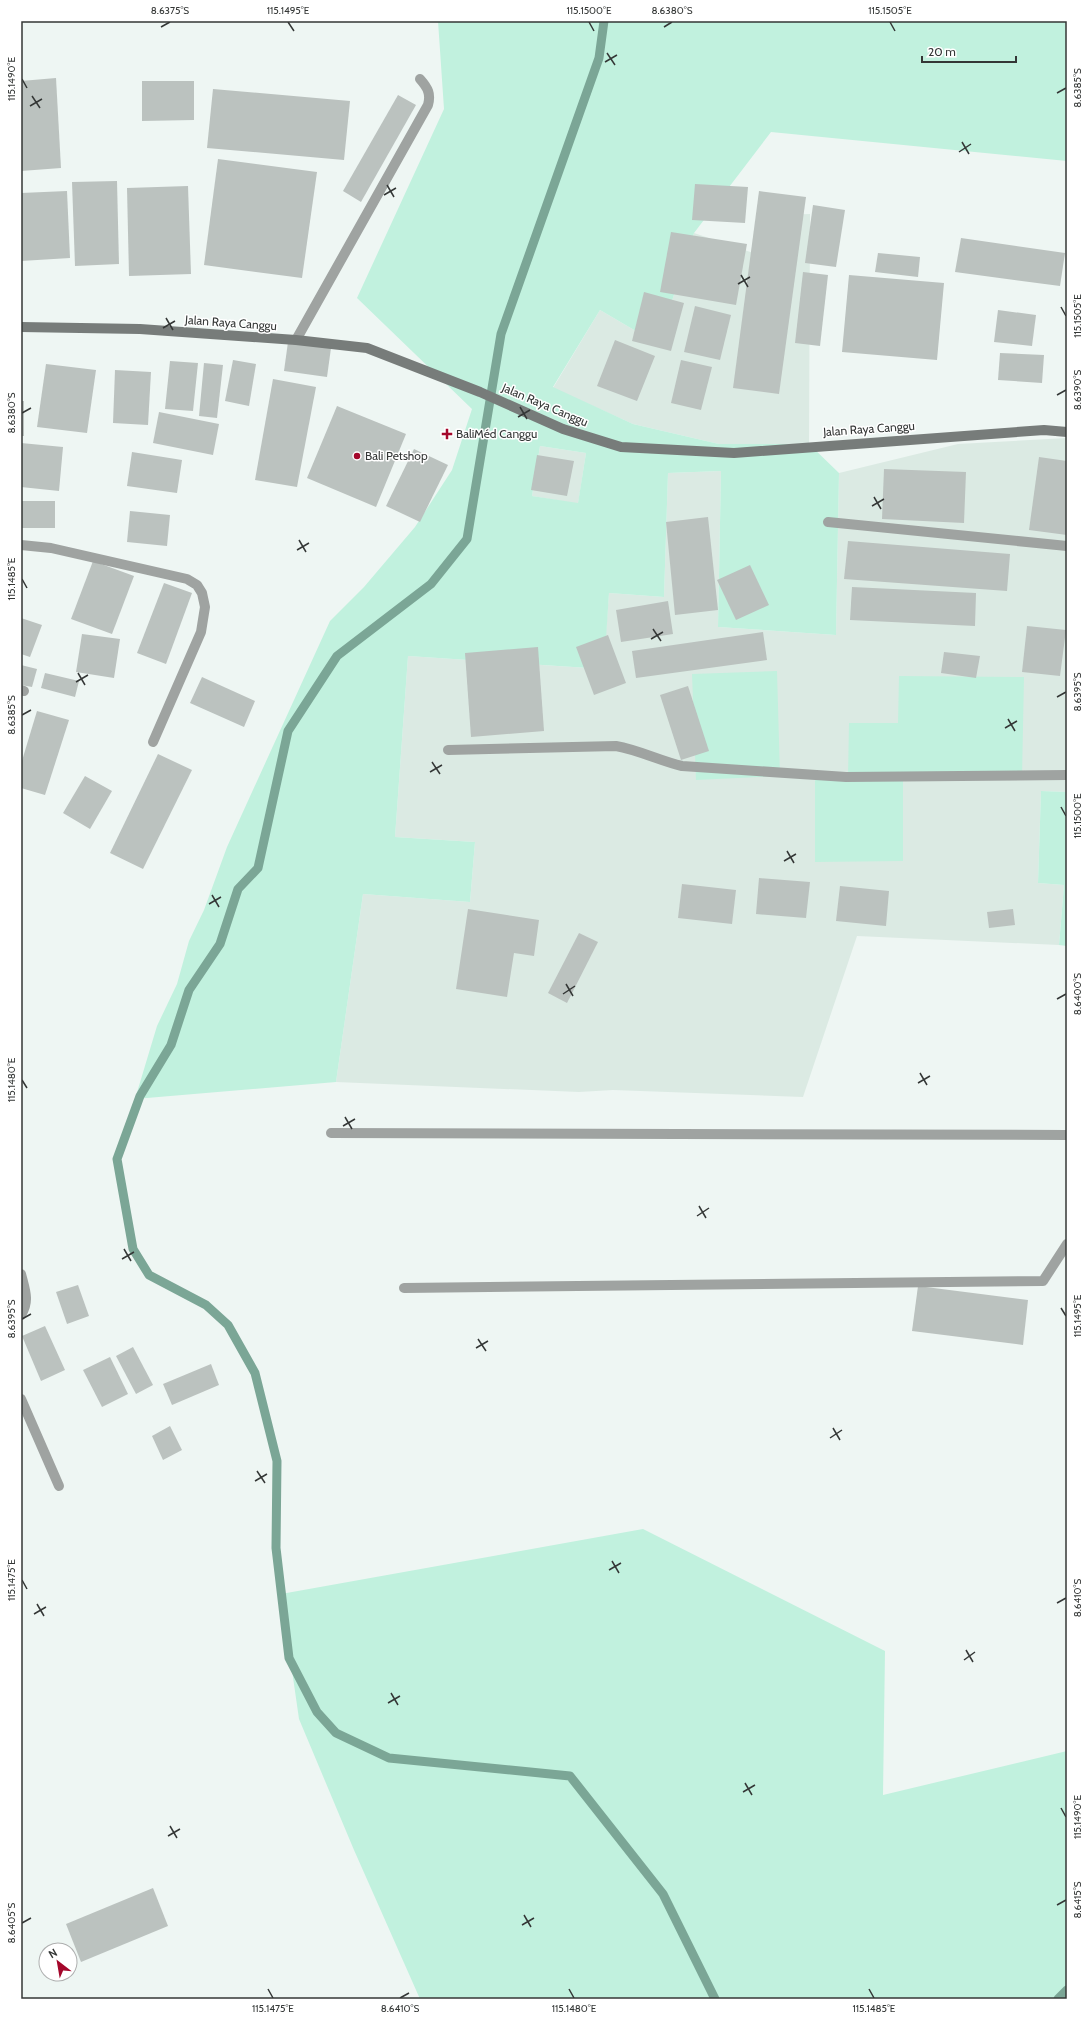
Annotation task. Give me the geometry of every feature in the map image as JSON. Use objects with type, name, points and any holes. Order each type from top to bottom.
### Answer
[{"type":"main road","name":"Jalan Raya Canggu","points":[[21,327],[140,329],[296,340],[367,348],[480,392],[563,429],[621,447],[734,453],[914,438],[1044,430],[1067,432]]},
{"type":"street","points":[[296,340],[428,105],[431,96],[427,86],[420,79]]},
{"type":"street","points":[[828,522],[1067,546]]},
{"type":"street","points":[[21,545],[51,548],[188,578],[197,585],[202,593],[205,607],[201,632],[152,742]]},
{"type":"street","points":[[448,750],[616,746],[636,750],[682,766],[846,777],[1067,775]]},
{"type":"street","points":[[331,1133],[1067,1135]]},
{"type":"street","points":[[404,1288],[1043,1281],[1067,1244]]},
{"type":"street","points":[[21,1274],[27,1306],[21,1315]]},
{"type":"street","points":[[21,1399],[60,1486]]},
{"type":"shaded area","points":[[810,214],[809,444],[719,444],[633,424],[553,388],[600,310],[658,344],[694,233],[777,261],[778,215]]},
{"type":"shaded area","points":[[1067,438],[1067,792],[1041,791],[1038,883],[1064,885],[1059,945],[857,936],[803,1097],[613,1090],[579,1092],[336,1082],[363,894],[470,902],[475,842],[395,837],[408,656],[603,669],[609,593],[664,597],[668,473],[721,471],[718,627],[836,635],[839,473],[958,444]]},
{"type":"shaded area","points":[[540,446],[586,453],[578,504],[532,496]]},
{"type":"green space","points":[[438,21],[1067,21],[1067,161],[771,132],[694,233],[658,344],[600,310],[553,387],[633,424],[719,444],[809,444],[839,473],[836,635],[718,627],[721,471],[668,473],[664,597],[609,593],[604,669],[408,656],[395,837],[475,842],[470,902],[363,894],[336,1082],[135,1099],[157,1026],[177,984],[189,941],[204,910],[227,847],[330,621],[364,587],[415,527],[452,470],[472,409],[357,298],[444,109]],"holes":[[[540,446],[586,453],[578,503],[532,496]]]},
{"type":"green space","points":[[777,671],[780,776],[696,780],[692,674]]},
{"type":"green space","points":[[899,676],[1024,677],[1022,778],[903,775],[903,861],[815,862],[815,777],[848,776],[849,723],[898,723]]},
{"type":"green space","points":[[1041,791],[1067,792],[1067,946],[1059,945],[1064,885],[1038,883]]},
{"type":"green space","points":[[643,1529],[885,1651],[883,1795],[1067,1751],[1067,1999],[420,1999],[354,1850],[299,1719],[281,1594]]},
{"type":"building","points":[[56,78],[61,168],[21,171],[21,81]]},
{"type":"building","points":[[142,81],[194,81],[194,120],[142,121]]},
{"type":"building","points":[[213,89],[350,101],[344,160],[207,148]]},
{"type":"building","points":[[398,95],[416,105],[361,202],[343,191]]},
{"type":"building","points":[[218,159],[317,172],[302,278],[204,265]]},
{"type":"building","points":[[117,181],[119,264],[75,266],[72,182]]},
{"type":"building","points":[[695,184],[748,187],[745,223],[692,220]]},
{"type":"building","points":[[188,186],[191,274],[129,276],[127,188]]},
{"type":"building","points":[[67,191],[70,258],[21,261],[21,193]]},
{"type":"building","points":[[759,191],[806,197],[779,394],[733,388]]},
{"type":"building","points":[[813,205],[845,210],[836,267],[805,263]]},
{"type":"building","points":[[671,232],[747,244],[736,305],[660,292]]},
{"type":"building","points":[[961,238],[1065,253],[1060,286],[955,272]]},
{"type":"building","points":[[878,253],[920,257],[918,277],[875,272]]},
{"type":"building","points":[[803,272],[828,275],[820,346],[795,343]]},
{"type":"building","points":[[849,275],[944,283],[937,360],[842,352]]},
{"type":"building","points":[[644,292],[684,303],[671,351],[632,341]]},
{"type":"building","points":[[695,306],[731,315],[720,360],[684,352]]},
{"type":"building","points":[[998,310],[1036,315],[1032,346],[994,342]]},
{"type":"building","points":[[615,340],[655,356],[637,401],[597,386]]},
{"type":"building","points":[[288,342],[331,348],[327,377],[284,371]]},
{"type":"building","points":[[1000,353],[1044,355],[1042,383],[998,380]]},
{"type":"building","points":[[233,360],[256,364],[249,406],[225,401]]},
{"type":"building","points":[[681,360],[712,367],[701,410],[671,403]]},
{"type":"building","points":[[170,361],[198,363],[193,411],[165,409]]},
{"type":"building","points":[[204,363],[223,365],[217,418],[199,416]]},
{"type":"building","points":[[46,364],[96,370],[87,433],[37,427]]},
{"type":"building","points":[[115,370],[151,372],[148,425],[113,423]]},
{"type":"building","points":[[273,379],[316,387],[297,487],[255,480]]},
{"type":"building","points":[[21,401],[24,401],[24,436],[21,436]]},
{"type":"building","name":"Bali Petshop","points":[[337,406],[406,434],[376,507],[307,478]]},
{"type":"building","points":[[159,412],[219,424],[213,455],[153,443]]},
{"type":"building","points":[[21,443],[63,447],[59,491],[21,487]]},
{"type":"building","points":[[414,449],[448,465],[420,522],[386,506]]},
{"type":"building","points":[[132,452],[182,460],[177,493],[127,486]]},
{"type":"building","points":[[537,455],[574,461],[567,496],[531,490]]},
{"type":"building","points":[[1039,457],[1067,461],[1067,535],[1029,530]]},
{"type":"building","points":[[884,469],[966,472],[964,523],[882,519]]},
{"type":"building","points":[[21,501],[55,501],[55,528],[21,528]]},
{"type":"building","points":[[130,511],[170,515],[167,546],[127,542]]},
{"type":"building","points":[[708,517],[718,610],[675,615],[666,522]]},
{"type":"building","points":[[848,541],[1010,554],[1007,591],[844,579]]},
{"type":"building","points":[[93,561],[134,576],[112,634],[71,619]]},
{"type":"building","points":[[750,565],[769,605],[736,620],[717,580]]},
{"type":"building","points":[[164,583],[192,593],[166,664],[137,653]]},
{"type":"building","points":[[852,587],[976,593],[975,626],[850,620]]},
{"type":"building","points":[[668,601],[673,634],[621,642],[616,610]]},
{"type":"building","points":[[21,618],[42,625],[30,657],[21,654]]},
{"type":"building","points":[[1027,626],[1066,630],[1060,676],[1022,672]]},
{"type":"building","points":[[763,632],[767,660],[636,678],[632,651]]},
{"type":"building","points":[[82,634],[120,639],[114,678],[76,672]]},
{"type":"building","points":[[608,635],[626,683],[594,695],[576,647]]},
{"type":"building","points":[[538,647],[544,731],[471,737],[465,653]]},
{"type":"building","points":[[944,652],[980,656],[976,678],[941,673]]},
{"type":"building","points":[[21,665],[37,669],[32,687],[21,685]]},
{"type":"building","points":[[45,673],[79,681],[75,697],[41,688]]},
{"type":"building","points":[[202,677],[255,701],[244,727],[190,703]]},
{"type":"building","points":[[688,686],[709,751],[681,760],[660,695]]},
{"type":"building","points":[[37,711],[69,720],[45,795],[21,788],[21,764]]},
{"type":"building","points":[[158,754],[192,770],[143,869],[110,853]]},
{"type":"building","points":[[85,776],[112,791],[90,829],[63,813]]},
{"type":"building","points":[[759,878],[810,882],[806,918],[756,914]]},
{"type":"building","points":[[682,884],[736,890],[732,924],[678,918]]},
{"type":"building","points":[[840,886],[889,891],[886,926],[836,921]]},
{"type":"building","points":[[468,909],[539,920],[534,956],[514,953],[507,997],[456,989]]},
{"type":"building","points":[[1013,909],[1015,925],[989,928],[987,912]]},
{"type":"building","points":[[579,933],[598,942],[567,1003],[548,993]]},
{"type":"building","points":[[78,1285],[89,1316],[67,1324],[56,1292]]},
{"type":"building","points":[[918,1286],[1028,1300],[1023,1345],[912,1331]]},
{"type":"building","points":[[45,1326],[65,1370],[41,1381],[22,1336]]},
{"type":"building","points":[[133,1347],[153,1385],[136,1394],[116,1356]]},
{"type":"building","points":[[110,1357],[128,1394],[102,1407],[83,1370]]},
{"type":"building","points":[[211,1364],[219,1385],[172,1405],[163,1384]]},
{"type":"building","points":[[170,1426],[182,1450],[163,1460],[152,1436]]},
{"type":"building","points":[[153,1888],[168,1926],[81,1962],[78,1954],[78,1942],[73,1942],[66,1924]]},
{"type":"waterway","points":[[604,21],[599,58],[501,334],[467,539],[431,584],[337,656],[288,731],[258,868],[238,889],[220,944],[189,990],[171,1045],[140,1096],[117,1159],[133,1249],[149,1275],[206,1305],[228,1325],[255,1373],[277,1461],[276,1548],[289,1658],[317,1712],[336,1733],[389,1758],[570,1776],[663,1894],[715,1999]]},
{"type":"waterway","points":[[1058,1999],[1067,1990]]},
{"type":"place","name":"BaliMéd Canggu","points":[[447,434]]},
{"type":"place","name":"Bali Petshop","points":[[357,456]]}]
